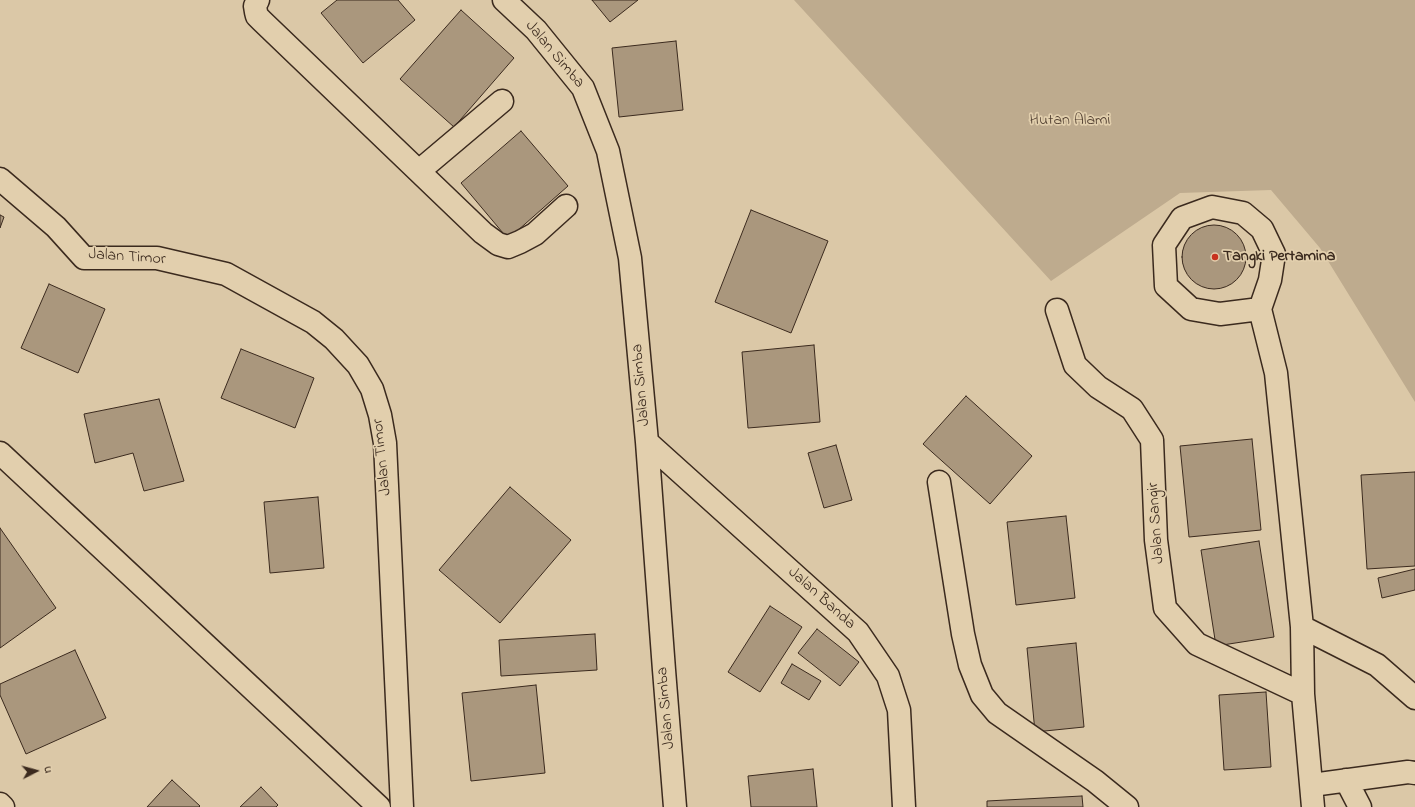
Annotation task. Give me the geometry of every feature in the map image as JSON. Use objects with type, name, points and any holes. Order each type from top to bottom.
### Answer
[{"type":"street","points":[[258,0],[255,6],[257,16],[483,233],[498,244],[508,247],[535,234],[566,206]]},
{"type":"street","name":"Jalan Simba","points":[[504,0],[536,30],[584,88],[608,151],[630,258],[647,442],[675,807]]},
{"type":"street","points":[[419,172],[502,101]]},
{"type":"street","name":"Jalan Timor","points":[[0,179],[56,227],[84,258],[157,258],[226,274],[313,322],[334,339],[358,366],[372,389],[380,415],[385,443],[402,807]]},
{"type":"street","points":[[1260,309],[1220,314],[1191,309],[1166,286],[1164,245],[1182,218],[1212,207],[1243,213],[1262,229],[1274,254],[1270,280],[1260,309],[1276,373],[1302,627],[1302,694],[1313,807]]},
{"type":"street","name":"Jalan Sangir","points":[[1057,310],[1075,365],[1098,387],[1132,410],[1152,440],[1156,540],[1165,608],[1197,644],[1302,694]]},
{"type":"street","name":"Jalan Banda","points":[[647,442],[858,632],[888,676],[899,710],[904,807]]},
{"type":"street","points":[[0,453],[379,807]]},
{"type":"street","points":[[939,482],[963,634],[970,665],[982,695],[997,713],[1095,781],[1127,807]]},
{"type":"street","points":[[1302,627],[1377,665],[1415,698]]},
{"type":"street","points":[[1312,785],[1408,772],[1415,773]]},
{"type":"street","points":[[1346,780],[1360,807]]},
{"type":"street","points":[[0,804],[3,807]]},
{"type":"green space","name":"Hutan Alami","points":[[794,0],[1415,0],[1415,402],[1320,248],[1271,190],[1180,193],[1051,281]]},
{"type":"building","points":[[337,0],[398,0],[415,20],[363,63],[321,13]]},
{"type":"building","points":[[592,0],[638,0],[610,22]]},
{"type":"building","points":[[461,10],[514,58],[454,127],[400,79]]},
{"type":"building","points":[[676,41],[683,110],[619,117],[612,48]]},
{"type":"building","points":[[521,131],[568,186],[508,239],[461,183]]},
{"type":"building","points":[[751,210],[828,241],[791,333],[715,302]]},
{"type":"building","points":[[0,215],[4,217],[0,228]]},
{"type":"building","name":"Tangki Pertamina","points":[[1214,225],[1232,230],[1237,234],[1241,239],[1246,257],[1241,275],[1237,280],[1232,284],[1214,289],[1196,284],[1191,280],[1187,275],[1182,257],[1187,239],[1191,234],[1196,230]]},
{"type":"building","points":[[49,284],[105,309],[78,373],[21,348]]},
{"type":"building","points":[[814,345],[820,422],[748,428],[742,352]]},
{"type":"building","points":[[241,349],[314,378],[295,428],[221,398]]},
{"type":"building","points":[[966,396],[1032,456],[990,504],[923,444]]},
{"type":"building","points":[[159,399],[184,481],[144,491],[133,453],[95,463],[84,414]]},
{"type":"building","points":[[1252,439],[1261,530],[1189,537],[1180,446]]},
{"type":"building","points":[[836,445],[852,500],[824,508],[808,453]]},
{"type":"building","points":[[1415,472],[1415,566],[1367,569],[1361,475]]},
{"type":"building","points":[[510,487],[571,540],[500,623],[439,570]]},
{"type":"building","points":[[318,497],[324,568],[270,573],[264,502]]},
{"type":"building","points":[[1066,516],[1075,598],[1016,605],[1007,522]]},
{"type":"building","points":[[0,528],[56,608],[0,648]]},
{"type":"building","points":[[1259,541],[1274,637],[1216,646],[1201,550]]},
{"type":"building","points":[[1415,569],[1415,590],[1382,598],[1378,578]]},
{"type":"building","points":[[770,606],[802,627],[760,692],[728,672]]},
{"type":"building","points":[[817,629],[859,662],[840,686],[798,653]]},
{"type":"building","points":[[595,634],[597,670],[501,676],[499,640]]},
{"type":"building","points":[[1076,643],[1084,727],[1035,732],[1027,648]]},
{"type":"building","points":[[75,650],[106,718],[26,754],[0,695],[0,684]]},
{"type":"building","points":[[792,664],[821,681],[809,700],[781,683]]},
{"type":"building","points":[[536,685],[545,773],[471,781],[462,693]]},
{"type":"building","points":[[1266,692],[1271,767],[1224,770],[1219,695]]},
{"type":"building","points":[[813,769],[817,807],[751,807],[748,776]]},
{"type":"building","points":[[172,780],[200,806],[147,807]]},
{"type":"building","points":[[261,787],[278,805],[276,807],[240,807]]},
{"type":"building","points":[[1082,796],[1083,807],[987,807],[987,801]]},
{"type":"place","name":"Tangki Pertamina","points":[[1215,257]]}]
